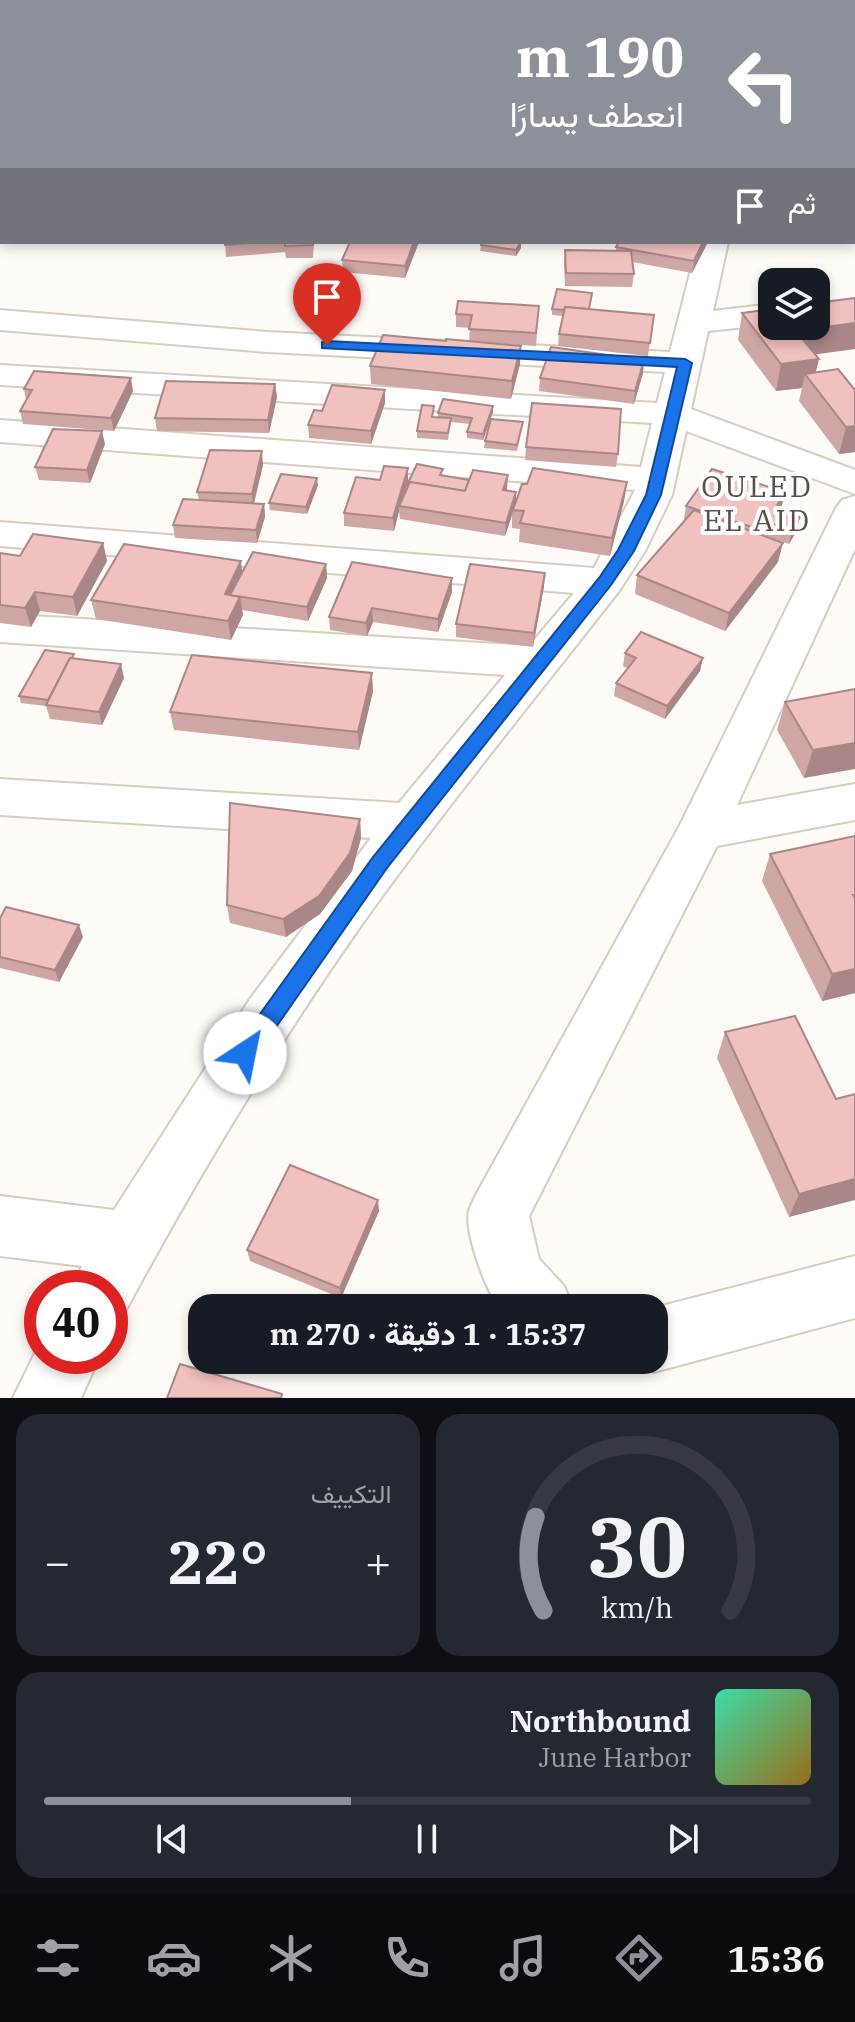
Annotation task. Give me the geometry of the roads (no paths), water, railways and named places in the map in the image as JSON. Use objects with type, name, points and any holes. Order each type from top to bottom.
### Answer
[{"type":"street","points":[[0,1226],[117,1265],[171,1168],[260,1031],[412,822],[605,582],[643,519],[657,480],[713,244]]},
{"type":"street","points":[[0,320],[267,342],[690,343],[758,319]]},
{"type":"street","points":[[0,375],[673,414],[855,483]]},
{"type":"street","points":[[0,431],[657,480]]},
{"type":"street","points":[[529,1294],[512,1275],[498,1214],[701,830],[855,508]]},
{"type":"street","points":[[0,534],[605,582]]},
{"type":"street","points":[[0,628],[541,662]]},
{"type":"street","points":[[0,797],[412,822]]},
{"type":"street","points":[[701,830],[855,802]]},
{"type":"street","points":[[668,1336],[855,1287]]},
{"type":"street","points":[[46,1398],[59,1374]]},
{"type":"district","name":"OULED EL AID","points":[[757,504]]}]
